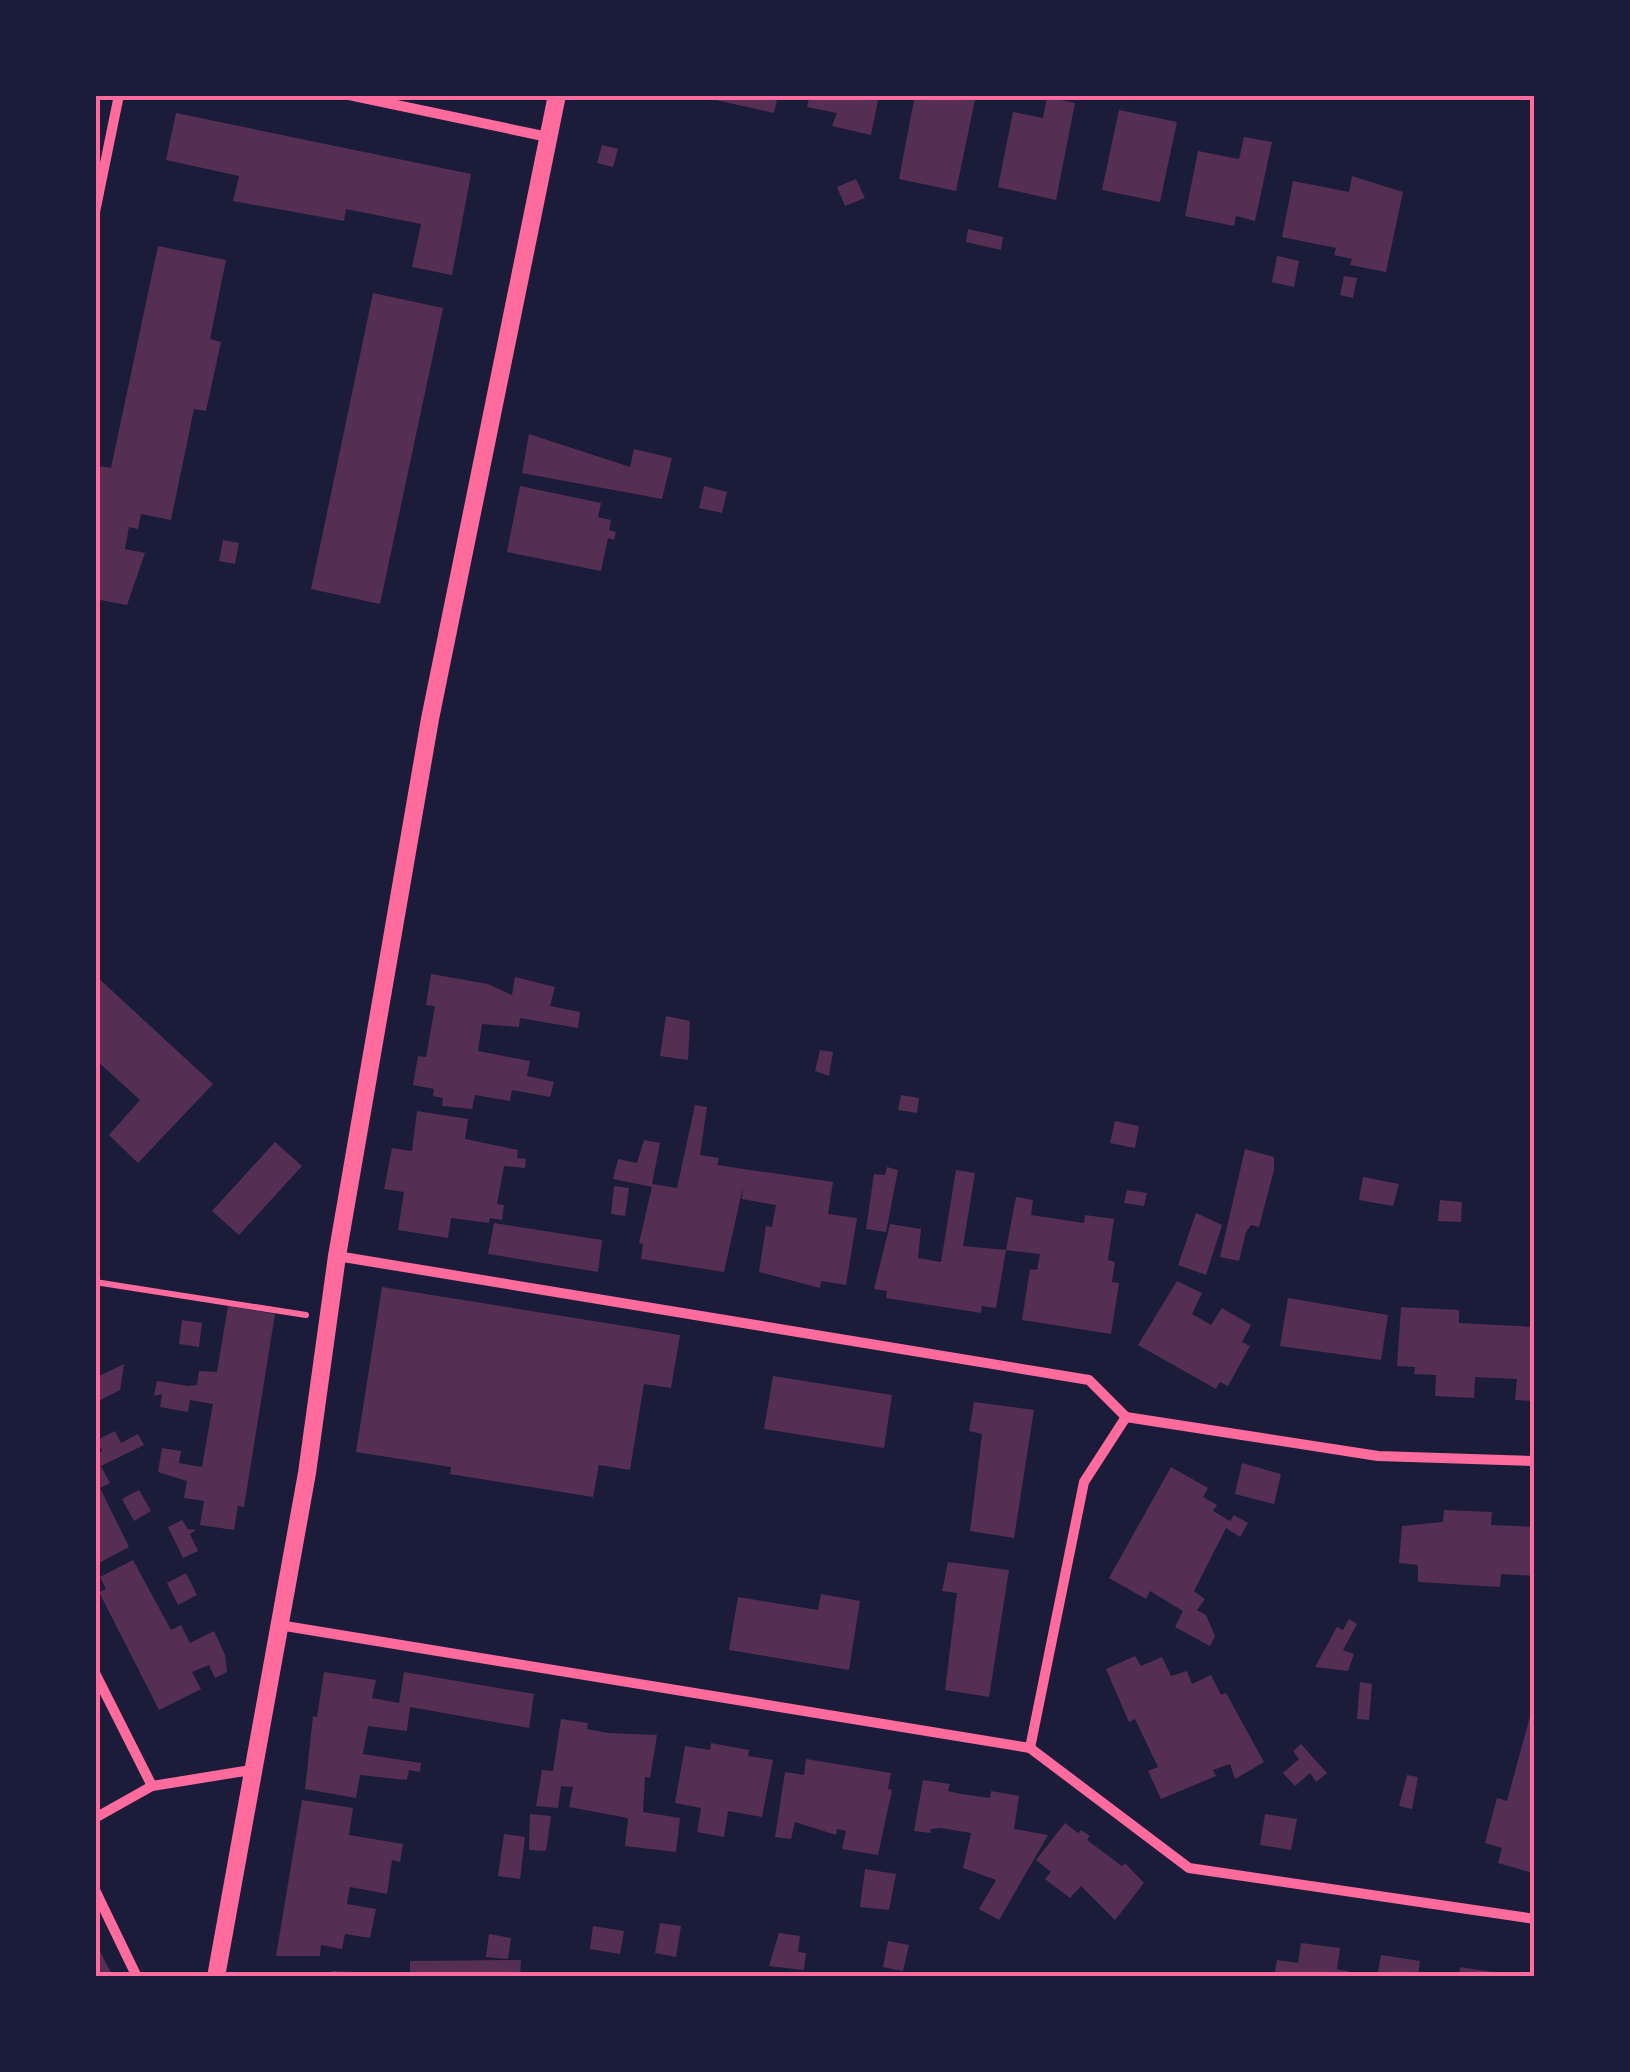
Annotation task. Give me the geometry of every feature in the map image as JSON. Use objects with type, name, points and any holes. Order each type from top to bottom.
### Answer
[{"type":"street","points":[[95,212],[119,95]]},
{"type":"street","points":[[350,95],[548,137]]},
{"type":"street","points":[[216,1977],[307,1472],[337,1256],[430,719],[557,95]]},
{"type":"street","points":[[337,1256],[1089,1380],[1126,1416],[1378,1456],[1535,1461]]},
{"type":"street","points":[[1030,1748],[1084,1482],[1126,1416]]},
{"type":"street","points":[[279,1626],[1030,1748],[1189,1868],[1535,1919]]},
{"type":"street","points":[[95,1674],[152,1786]]},
{"type":"street","points":[[95,1818],[152,1786],[251,1770]]},
{"type":"street","points":[[95,1890],[137,1977]]},
{"type":"path","points":[[95,1282],[327,1318]]},
{"type":"building","points":[[693,95],[778,95],[774,113]]},
{"type":"building","points":[[810,95],[879,95],[871,135],[832,126],[837,113],[807,107]]},
{"type":"building","points":[[915,95],[946,99],[946,95],[976,95],[956,191],[899,179]]},
{"type":"building","points":[[1047,97],[1075,103],[1056,200],[998,187],[1013,112],[1043,118]]},
{"type":"building","points":[[1119,110],[1177,122],[1160,202],[1102,190]]},
{"type":"building","points":[[176,113],[471,174],[452,275],[412,267],[421,224],[346,209],[344,221],[233,201],[239,176],[166,160]]},
{"type":"building","points":[[1244,137],[1272,142],[1255,221],[1236,216],[1234,226],[1185,216],[1198,151],[1239,159]]},
{"type":"building","points":[[602,145],[618,149],[613,167],[597,163]]},
{"type":"building","points":[[1352,176],[1403,192],[1386,272],[1350,265],[1352,259],[1334,255],[1336,248],[1282,237],[1293,181],[1349,192]]},
{"type":"building","points":[[856,179],[865,198],[845,206],[837,187]]},
{"type":"building","points":[[968,229],[1003,237],[1001,250],[966,242]]},
{"type":"building","points":[[158,246],[226,260],[210,339],[221,342],[206,411],[194,409],[171,520],[141,514],[138,529],[129,527],[125,549],[145,553],[127,605],[95,599],[95,487],[99,466],[111,468]]},
{"type":"building","points":[[1277,256],[1299,261],[1294,287],[1272,282]]},
{"type":"building","points":[[1344,276],[1357,278],[1353,298],[1340,295]]},
{"type":"building","points":[[373,293],[443,308],[380,604],[311,589]]},
{"type":"building","points":[[529,434],[630,467],[634,449],[672,458],[662,499],[522,473]]},
{"type":"building","points":[[520,486],[601,503],[598,517],[611,520],[609,530],[616,532],[614,540],[608,538],[601,571],[507,552]]},
{"type":"building","points":[[704,486],[727,492],[722,513],[699,508]]},
{"type":"building","points":[[223,540],[239,543],[235,564],[219,561]]},
{"type":"building","points":[[431,974],[488,984],[512,995],[515,977],[555,987],[550,1006],[580,1012],[578,1028],[520,1018],[519,1027],[482,1024],[478,1051],[530,1061],[527,1076],[554,1082],[550,1097],[512,1090],[510,1101],[475,1095],[472,1109],[442,1106],[443,1098],[433,1096],[434,1089],[413,1085],[418,1056],[426,1057],[435,1006],[426,1005]]},
{"type":"building","points":[[95,975],[213,1084],[138,1163],[109,1135],[140,1100],[95,1059]]},
{"type":"building","points":[[666,1016],[690,1021],[688,1060],[660,1056]]},
{"type":"building","points":[[820,1050],[833,1052],[829,1076],[815,1071]]},
{"type":"building","points":[[901,1095],[919,1098],[917,1113],[898,1110]]},
{"type":"building","points":[[695,1105],[707,1107],[700,1155],[719,1158],[717,1165],[833,1182],[828,1214],[857,1218],[846,1285],[821,1281],[820,1288],[759,1272],[766,1226],[772,1227],[776,1205],[742,1199],[743,1187],[724,1272],[641,1259],[643,1244],[639,1243],[652,1187],[613,1179],[618,1159],[637,1163],[644,1140],[660,1143],[652,1184],[677,1188]]},
{"type":"building","points":[[417,1111],[468,1119],[465,1139],[518,1150],[517,1158],[526,1159],[525,1168],[504,1166],[497,1204],[504,1205],[502,1220],[490,1218],[489,1223],[451,1218],[448,1238],[398,1230],[404,1192],[384,1189],[392,1148],[412,1151]]},
{"type":"building","points":[[1115,1121],[1139,1126],[1135,1148],[1110,1143]]},
{"type":"building","points":[[275,1142],[302,1166],[239,1235],[212,1211]]},
{"type":"building","points":[[1245,1149],[1274,1157],[1274,1170],[1259,1227],[1251,1225],[1246,1232],[1239,1261],[1220,1257]]},
{"type":"building","points":[[887,1167],[898,1170],[886,1232],[866,1229],[874,1174],[885,1175]]},
{"type":"building","points":[[956,1170],[975,1173],[963,1246],[1006,1250],[996,1308],[982,1306],[981,1313],[886,1298],[887,1291],[874,1289],[890,1224],[921,1229],[918,1258],[941,1262]]},
{"type":"building","points":[[1363,1177],[1399,1184],[1393,1206],[1359,1200]]},
{"type":"building","points":[[614,1186],[629,1188],[625,1216],[611,1214]]},
{"type":"building","points":[[1127,1190],[1147,1193],[1144,1206],[1124,1203]]},
{"type":"building","points":[[1016,1197],[1033,1200],[1031,1215],[1084,1223],[1085,1215],[1114,1219],[1108,1260],[1115,1262],[1112,1282],[1119,1283],[1111,1334],[1022,1320],[1030,1269],[1037,1270],[1040,1254],[1006,1250]]},
{"type":"building","points":[[1440,1200],[1462,1202],[1461,1222],[1438,1221]]},
{"type":"building","points":[[1196,1213],[1222,1225],[1206,1275],[1178,1265]]},
{"type":"building","points":[[494,1223],[602,1240],[598,1272],[488,1254]]},
{"type":"building","points":[[1177,1281],[1202,1293],[1192,1314],[1211,1325],[1222,1308],[1251,1325],[1242,1342],[1250,1346],[1228,1386],[1220,1382],[1216,1389],[1138,1345]]},
{"type":"building","points":[[382,1287],[680,1335],[671,1388],[644,1384],[630,1470],[599,1465],[593,1497],[450,1474],[451,1467],[356,1452]]},
{"type":"building","points":[[1288,1298],[1388,1315],[1381,1360],[1280,1346]]},
{"type":"building","points":[[228,1306],[275,1314],[244,1507],[238,1506],[234,1530],[200,1525],[204,1501],[184,1498],[187,1481],[158,1472],[162,1448],[181,1451],[179,1463],[202,1467],[213,1404],[190,1400],[188,1412],[160,1407],[162,1394],[154,1396],[157,1381],[197,1385],[199,1371],[217,1372]]},
{"type":"building","points":[[1401,1307],[1459,1310],[1459,1323],[1535,1327],[1535,1401],[1515,1400],[1517,1379],[1475,1377],[1474,1398],[1435,1396],[1436,1375],[1414,1374],[1415,1367],[1397,1366]]},
{"type":"building","points":[[182,1320],[202,1323],[199,1347],[179,1344]]},
{"type":"building","points":[[124,1364],[120,1390],[95,1403],[95,1378]]},
{"type":"building","points":[[773,1376],[892,1395],[884,1448],[764,1429]]},
{"type":"building","points":[[974,1402],[1034,1410],[1014,1538],[970,1531],[982,1434],[969,1431]]},
{"type":"building","points":[[115,1431],[121,1443],[138,1434],[144,1445],[101,1466],[110,1483],[100,1488],[129,1547],[95,1565],[95,1455],[102,1451],[97,1440]]},
{"type":"building","points":[[1242,1463],[1281,1474],[1274,1504],[1235,1494]]},
{"type":"building","points":[[1171,1467],[1208,1488],[1203,1497],[1217,1505],[1213,1511],[1230,1521],[1234,1515],[1248,1523],[1240,1537],[1226,1528],[1194,1591],[1205,1599],[1197,1610],[1206,1615],[1215,1636],[1210,1646],[1175,1627],[1183,1611],[1150,1591],[1146,1599],[1109,1578]]},
{"type":"building","points":[[139,1490],[151,1511],[134,1521],[122,1499]]},
{"type":"building","points":[[1444,1510],[1492,1512],[1491,1525],[1535,1527],[1535,1576],[1501,1574],[1500,1587],[1418,1582],[1418,1565],[1399,1563],[1402,1526],[1443,1522]]},
{"type":"building","points":[[182,1520],[188,1529],[196,1530],[190,1534],[198,1551],[183,1558],[168,1527]]},
{"type":"building","points":[[133,1560],[171,1630],[181,1625],[190,1643],[214,1631],[225,1655],[227,1672],[215,1678],[209,1665],[192,1672],[201,1689],[159,1710],[99,1592],[106,1589],[100,1577]]},
{"type":"building","points":[[948,1562],[1009,1570],[989,1697],[945,1690],[957,1593],[942,1591]]},
{"type":"building","points":[[186,1573],[197,1595],[178,1605],[167,1583]]},
{"type":"building","points":[[821,1594],[860,1601],[849,1670],[729,1650],[738,1597],[818,1610]]},
{"type":"building","points":[[1349,1619],[1357,1624],[1343,1650],[1354,1654],[1348,1671],[1315,1667],[1337,1627],[1343,1630]]},
{"type":"building","points":[[1135,1656],[1141,1666],[1162,1657],[1171,1676],[1187,1671],[1192,1684],[1211,1675],[1221,1695],[1226,1693],[1264,1762],[1235,1779],[1230,1764],[1213,1770],[1216,1776],[1161,1799],[1148,1771],[1158,1767],[1135,1719],[1129,1722],[1106,1669]]},
{"type":"building","points":[[324,1672],[376,1680],[372,1698],[399,1703],[404,1672],[534,1694],[529,1728],[410,1707],[407,1731],[368,1726],[363,1754],[421,1763],[420,1772],[409,1770],[407,1780],[360,1775],[356,1798],[305,1789],[313,1716],[317,1717]]},
{"type":"building","points":[[1360,1682],[1372,1684],[1369,1720],[1357,1719]]},
{"type":"building","points":[[1535,1698],[1533,1873],[1498,1863],[1502,1848],[1485,1843],[1497,1798],[1507,1801]]},
{"type":"building","points":[[561,1719],[588,1723],[587,1729],[608,1733],[657,1735],[650,1778],[645,1777],[643,1812],[680,1818],[676,1852],[625,1846],[628,1818],[569,1807],[573,1787],[561,1786],[558,1808],[536,1806],[542,1770],[553,1771]]},
{"type":"building","points":[[711,1743],[749,1750],[748,1756],[773,1760],[762,1817],[728,1811],[724,1837],[697,1832],[701,1808],[675,1803],[685,1746],[710,1750]]},
{"type":"building","points":[[1301,1744],[1327,1773],[1316,1782],[1310,1773],[1295,1786],[1283,1773],[1299,1759],[1293,1751]]},
{"type":"building","points":[[806,1759],[891,1773],[888,1789],[892,1790],[878,1855],[842,1849],[846,1831],[837,1829],[836,1835],[795,1822],[791,1839],[775,1837],[785,1772],[804,1775]]},
{"type":"building","points":[[1407,1775],[1418,1777],[1412,1809],[1399,1806]]},
{"type":"building","points":[[923,1780],[950,1784],[948,1791],[961,1794],[990,1798],[991,1791],[1019,1796],[1014,1829],[1048,1835],[999,1920],[979,1909],[996,1880],[963,1868],[971,1833],[941,1828],[930,1829],[931,1833],[914,1831]]},
{"type":"building","points":[[302,1800],[353,1808],[349,1835],[403,1844],[400,1862],[392,1860],[387,1894],[350,1887],[347,1904],[376,1909],[370,1938],[345,1934],[342,1949],[321,1945],[320,1956],[276,1956]]},
{"type":"building","points":[[530,1814],[551,1816],[546,1851],[529,1850]]},
{"type":"building","points":[[1265,1814],[1297,1819],[1291,1850],[1260,1845]]},
{"type":"building","points":[[1065,1823],[1090,1836],[1087,1840],[1122,1866],[1125,1863],[1144,1883],[1115,1920],[1081,1886],[1070,1898],[1045,1879],[1051,1872],[1036,1860]]},
{"type":"building","points":[[504,1834],[525,1837],[520,1879],[498,1876]]},
{"type":"building","points":[[865,1869],[896,1874],[889,1910],[860,1907]]},
{"type":"building","points":[[660,1923],[681,1926],[676,1957],[655,1953]]},
{"type":"building","points":[[593,1926],[624,1931],[620,1954],[590,1949]]},
{"type":"building","points":[[779,1933],[800,1936],[798,1952],[806,1953],[804,1970],[769,1966]]},
{"type":"building","points":[[489,1934],[511,1938],[508,1959],[486,1957]]},
{"type":"building","points":[[888,1941],[909,1945],[903,1971],[883,1967]]},
{"type":"building","points":[[95,1942],[101,1953],[113,1977],[95,1977]]},
{"type":"building","points":[[1301,1943],[1340,1948],[1337,1969],[1374,1977],[1274,1977],[1277,1960],[1298,1963]]},
{"type":"building","points":[[1381,1955],[1420,1961],[1418,1977],[1377,1977]]},
{"type":"building","points":[[521,1960],[520,1977],[410,1977],[410,1961]]},
{"type":"building","points":[[1460,1967],[1499,1973],[1499,1977],[1459,1977]]},
{"type":"building","points":[[332,1971],[396,1974],[396,1977],[332,1977]]}]
